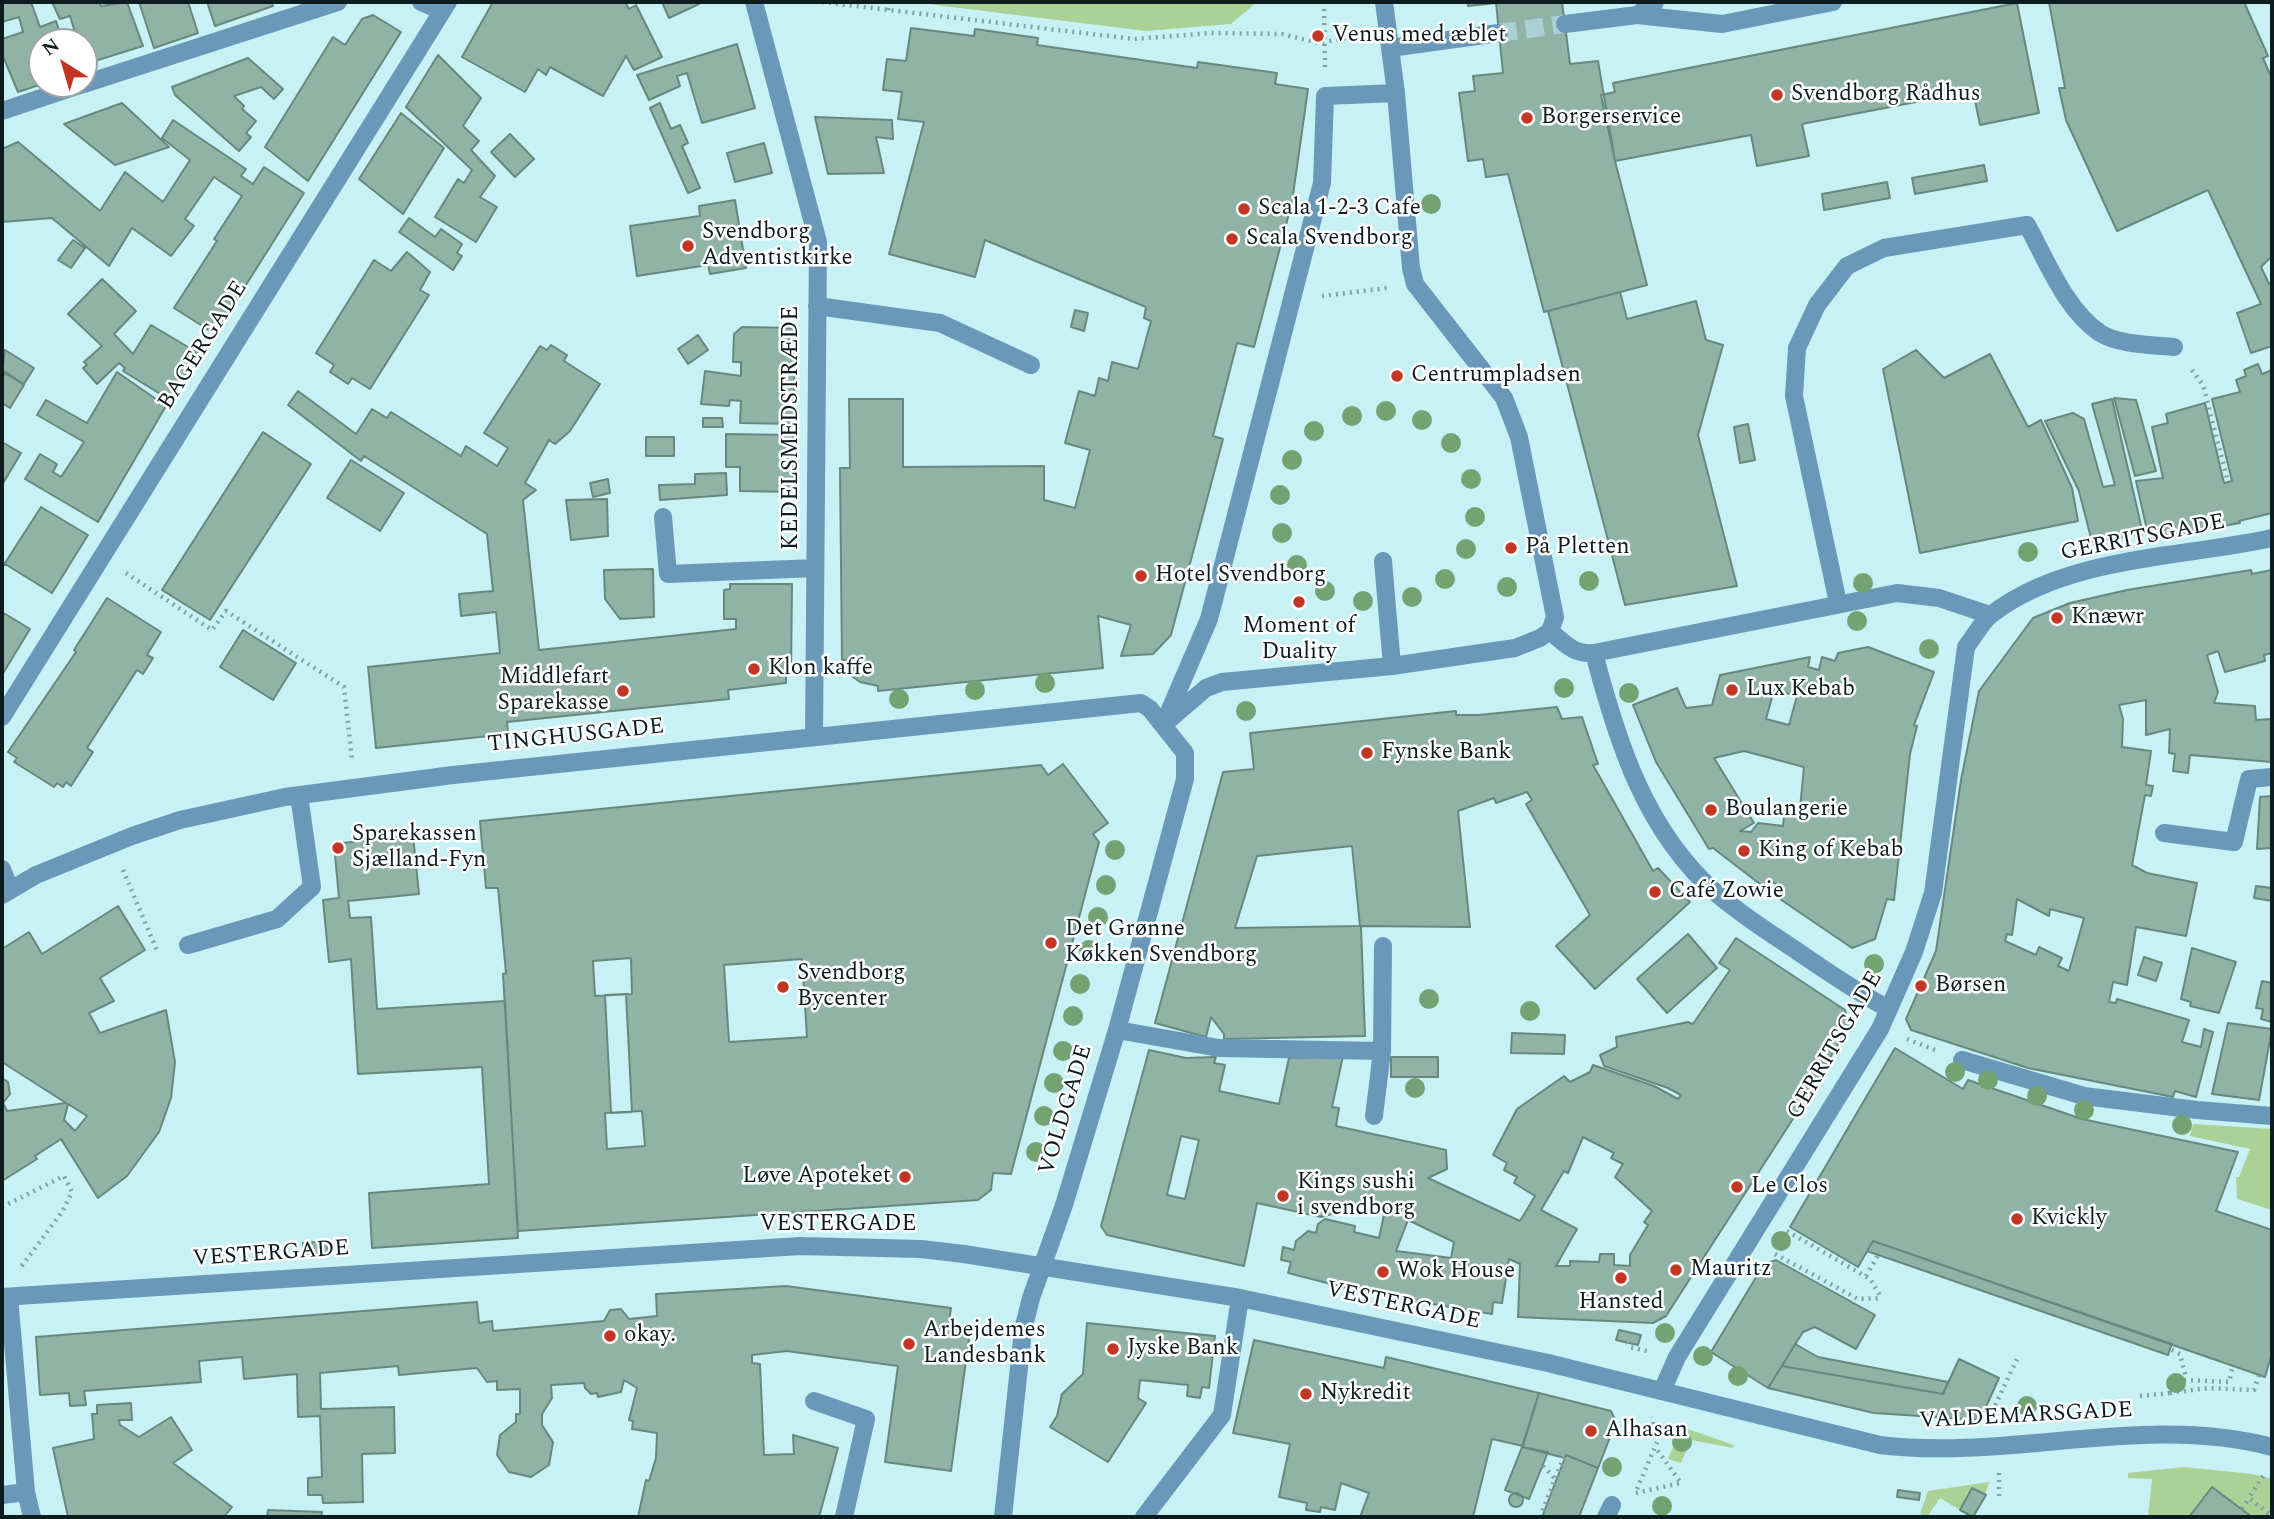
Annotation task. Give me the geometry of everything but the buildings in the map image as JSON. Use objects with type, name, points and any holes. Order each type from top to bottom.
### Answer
[{"type":"street","points":[[98,79],[310,5],[338,2]]},
{"type":"street","points":[[421,2],[445,6]]},
{"type":"street","name":"KEDELSMEDSTRÆDE","points":[[754,2],[818,242],[814,737]]},
{"type":"street","points":[[1163,725],[1206,688],[1222,682],[1392,666],[1515,649],[1541,638],[1549,631],[1555,617],[1519,437],[1512,417],[1494,384],[1415,284],[1411,268],[1396,93],[1384,2]]},
{"type":"street","points":[[1637,15],[1655,2]]},
{"type":"street","points":[[1565,24],[1637,15],[1722,24],[1833,2]]},
{"type":"street","name":"BAGERGADE","points":[[2,717],[445,6]]},
{"type":"street","points":[[1390,41],[1499,33]]},
{"type":"street","points":[[1163,725],[1209,620],[1292,300],[1322,183],[1325,96],[1396,93]]},
{"type":"street","points":[[2,111],[41,98]]},
{"type":"street","points":[[1838,603],[1794,396],[1797,348],[1817,305],[1847,266],[1884,248],[2027,225],[2073,308],[2101,334],[2138,344],[2174,347]]},
{"type":"street","points":[[817,306],[940,323],[1031,365]]},
{"type":"street","points":[[663,517],[668,574],[815,568]]},
{"type":"street","name":"GERRITSGADE","points":[[1662,1391],[1677,1357],[1880,1029],[1914,952],[1933,894],[1966,648],[1990,615],[2032,589],[2080,572],[2272,538]]},
{"type":"street","points":[[1383,561],[1392,666]]},
{"type":"street","points":[[1549,631],[1572,650],[1583,654],[1594,653],[1897,593],[1939,598],[1990,615]]},
{"type":"street","points":[[1594,653],[1625,761],[1657,822],[1684,859],[1714,892],[1748,918],[1889,1009]]},
{"type":"street","name":"TINGHUSGADE","points":[[6,892],[112,844],[180,820],[299,795],[453,775],[1125,703],[1141,703],[1163,725]]},
{"type":"street","name":"VOLDGADE","points":[[1003,1517],[1023,1330],[1117,1030],[1185,779],[1185,753],[1163,725]]},
{"type":"street","points":[[2164,833],[2234,842],[2249,779],[2272,777]]},
{"type":"street","points":[[188,945],[277,919],[313,887],[299,795]]},
{"type":"street","points":[[2,869],[6,892]]},
{"type":"street","points":[[1374,1116],[1382,1051],[1383,946]]},
{"type":"street","points":[[1117,1030],[1219,1048],[1382,1051]]},
{"type":"street","points":[[1962,1060],[2084,1096],[2272,1116]]},
{"type":"street","name":"VESTERGADE","points":[[5,1297],[800,1246],[921,1249],[1240,1298],[1548,1363],[1662,1391]]},
{"type":"street","points":[[5,1297],[26,1492],[32,1517]]},
{"type":"street","points":[[1144,1517],[1214,1428],[1225,1403],[1240,1298]]},
{"type":"street","name":"VALDEMARSGADE","points":[[1662,1391],[1880,1445],[1932,1450],[1997,1448],[2179,1434],[2236,1438],[2269,1446]]},
{"type":"street","points":[[814,1401],[866,1419],[844,1517]]},
{"type":"street","points":[[2,1495],[26,1492]]},
{"type":"path","points":[[822,2],[1134,39],[1238,33],[1282,34],[1318,43],[1390,41]]},
{"type":"path","points":[[888,10],[890,2]]},
{"type":"path","points":[[1324,2],[1325,77]]},
{"type":"path","points":[[2270,2],[2272,7]]},
{"type":"path","points":[[1292,300],[1415,284]]},
{"type":"path","points":[[2174,347],[2203,385],[2228,482]]},
{"type":"path","points":[[101,558],[212,630],[226,611],[344,687],[349,739]]},
{"type":"path","points":[[112,844],[158,953],[188,945]]},
{"type":"path","points":[[1880,1029],[1962,1060]]},
{"type":"path","points":[[2,1207],[64,1176],[72,1192],[62,1212],[17,1273]]},
{"type":"path","points":[[1750,1240],[1858,1299],[1882,1298],[1866,1276],[1764,1218]]},
{"type":"path","points":[[1866,1276],[1878,1255]]},
{"type":"path","points":[[2170,1349],[2181,1357],[2184,1380]]},
{"type":"path","points":[[1997,1448],[1994,1408],[2018,1357]]},
{"type":"path","points":[[2170,1393],[2184,1380],[2229,1382],[2233,1365]]},
{"type":"path","points":[[2140,1396],[2208,1388],[2253,1390],[2259,1374]]},
{"type":"path","points":[[1654,1411],[1650,1421],[1658,1436],[1635,1493],[1681,1483],[1655,1447]]},
{"type":"path","points":[[2242,1509],[2263,1477],[2269,1446]]},
{"type":"path","points":[[1542,1514],[1564,1456]]},
{"type":"path","points":[[1543,1466],[1555,1479]]},
{"type":"path","points":[[2249,1498],[2272,1516]]},
{"type":"green space","points":[[911,2],[1257,2],[1231,24],[1146,31]]},
{"type":"green space","points":[[2193,1124],[2272,1129],[2272,1210],[2237,1199],[2236,1177],[2239,1177],[2250,1149],[2190,1136]]},
{"type":"green space","points":[[1682,1427],[1734,1445],[1733,1448],[1691,1440],[1681,1463],[1668,1459]]},
{"type":"green space","points":[[2184,1467],[2253,1474],[2272,1479],[2272,1517],[2148,1517],[2152,1479],[2128,1478],[2128,1473]]},
{"type":"green space","points":[[1989,1482],[1985,1496],[1972,1489],[1960,1510],[1940,1498],[1927,1517],[1920,1514],[1928,1491]]},
{"type":"tunnel","points":[[1499,33],[1565,24]]},
{"type":"place","name":"Venus med æblet","points":[[1318,36]]},
{"type":"place","name":"Svendborg Rådhus","points":[[1777,95]]},
{"type":"place","name":"Borgerservice","points":[[1527,118]]},
{"type":"place","name":"Scala 1-2-3 Cafe","points":[[1244,209]]},
{"type":"place","name":"Scala Svendborg","points":[[1232,239]]},
{"type":"place","name":"Svendborg Adventistkirke","points":[[688,246]]},
{"type":"place","name":"Centrumpladsen","points":[[1397,376]]},
{"type":"place","name":"På Pletten","points":[[1511,548]]},
{"type":"place","name":"Hotel Svendborg","points":[[1141,576]]},
{"type":"place","name":"Moment of Duality","points":[[1299,602]]},
{"type":"place","name":"Knæwr","points":[[2057,618]]},
{"type":"place","name":"Klon kaffe","points":[[754,669]]},
{"type":"place","name":"Lux Kebab","points":[[1732,690]]},
{"type":"place","name":"Middlefart Sparekasse","points":[[623,691]]},
{"type":"place","name":"Fynske Bank","points":[[1367,753]]},
{"type":"place","name":"Boulangerie","points":[[1711,810]]},
{"type":"place","name":"Sparekassen Sjælland-Fyn","points":[[338,848]]},
{"type":"place","name":"King of Kebab","points":[[1744,851]]},
{"type":"place","name":"Café Zowie","points":[[1655,892]]},
{"type":"place","name":"Det Grønne Køkken Svendborg","points":[[1051,943]]},
{"type":"place","name":"Børsen","points":[[1921,986]]},
{"type":"place","name":"Svendborg Bycenter","points":[[783,987]]},
{"type":"place","name":"Løve Apoteket","points":[[905,1177]]},
{"type":"place","name":"Le Clos","points":[[1737,1187]]},
{"type":"place","name":"Kings sushi i svendborg","points":[[1283,1196]]},
{"type":"place","name":"Kvickly","points":[[2017,1219]]},
{"type":"place","name":"Mauritz","points":[[1676,1270]]},
{"type":"place","name":"Wok House","points":[[1383,1272]]},
{"type":"place","name":"Hansted","points":[[1621,1278]]},
{"type":"place","name":"okay.","points":[[610,1336]]},
{"type":"place","name":"Arbejdemes Landesbank","points":[[909,1344]]},
{"type":"place","name":"Jyske Bank","points":[[1113,1349]]},
{"type":"place","name":"Nykredit","points":[[1306,1394]]},
{"type":"place","name":"Alhasan","points":[[1591,1431]]}]
